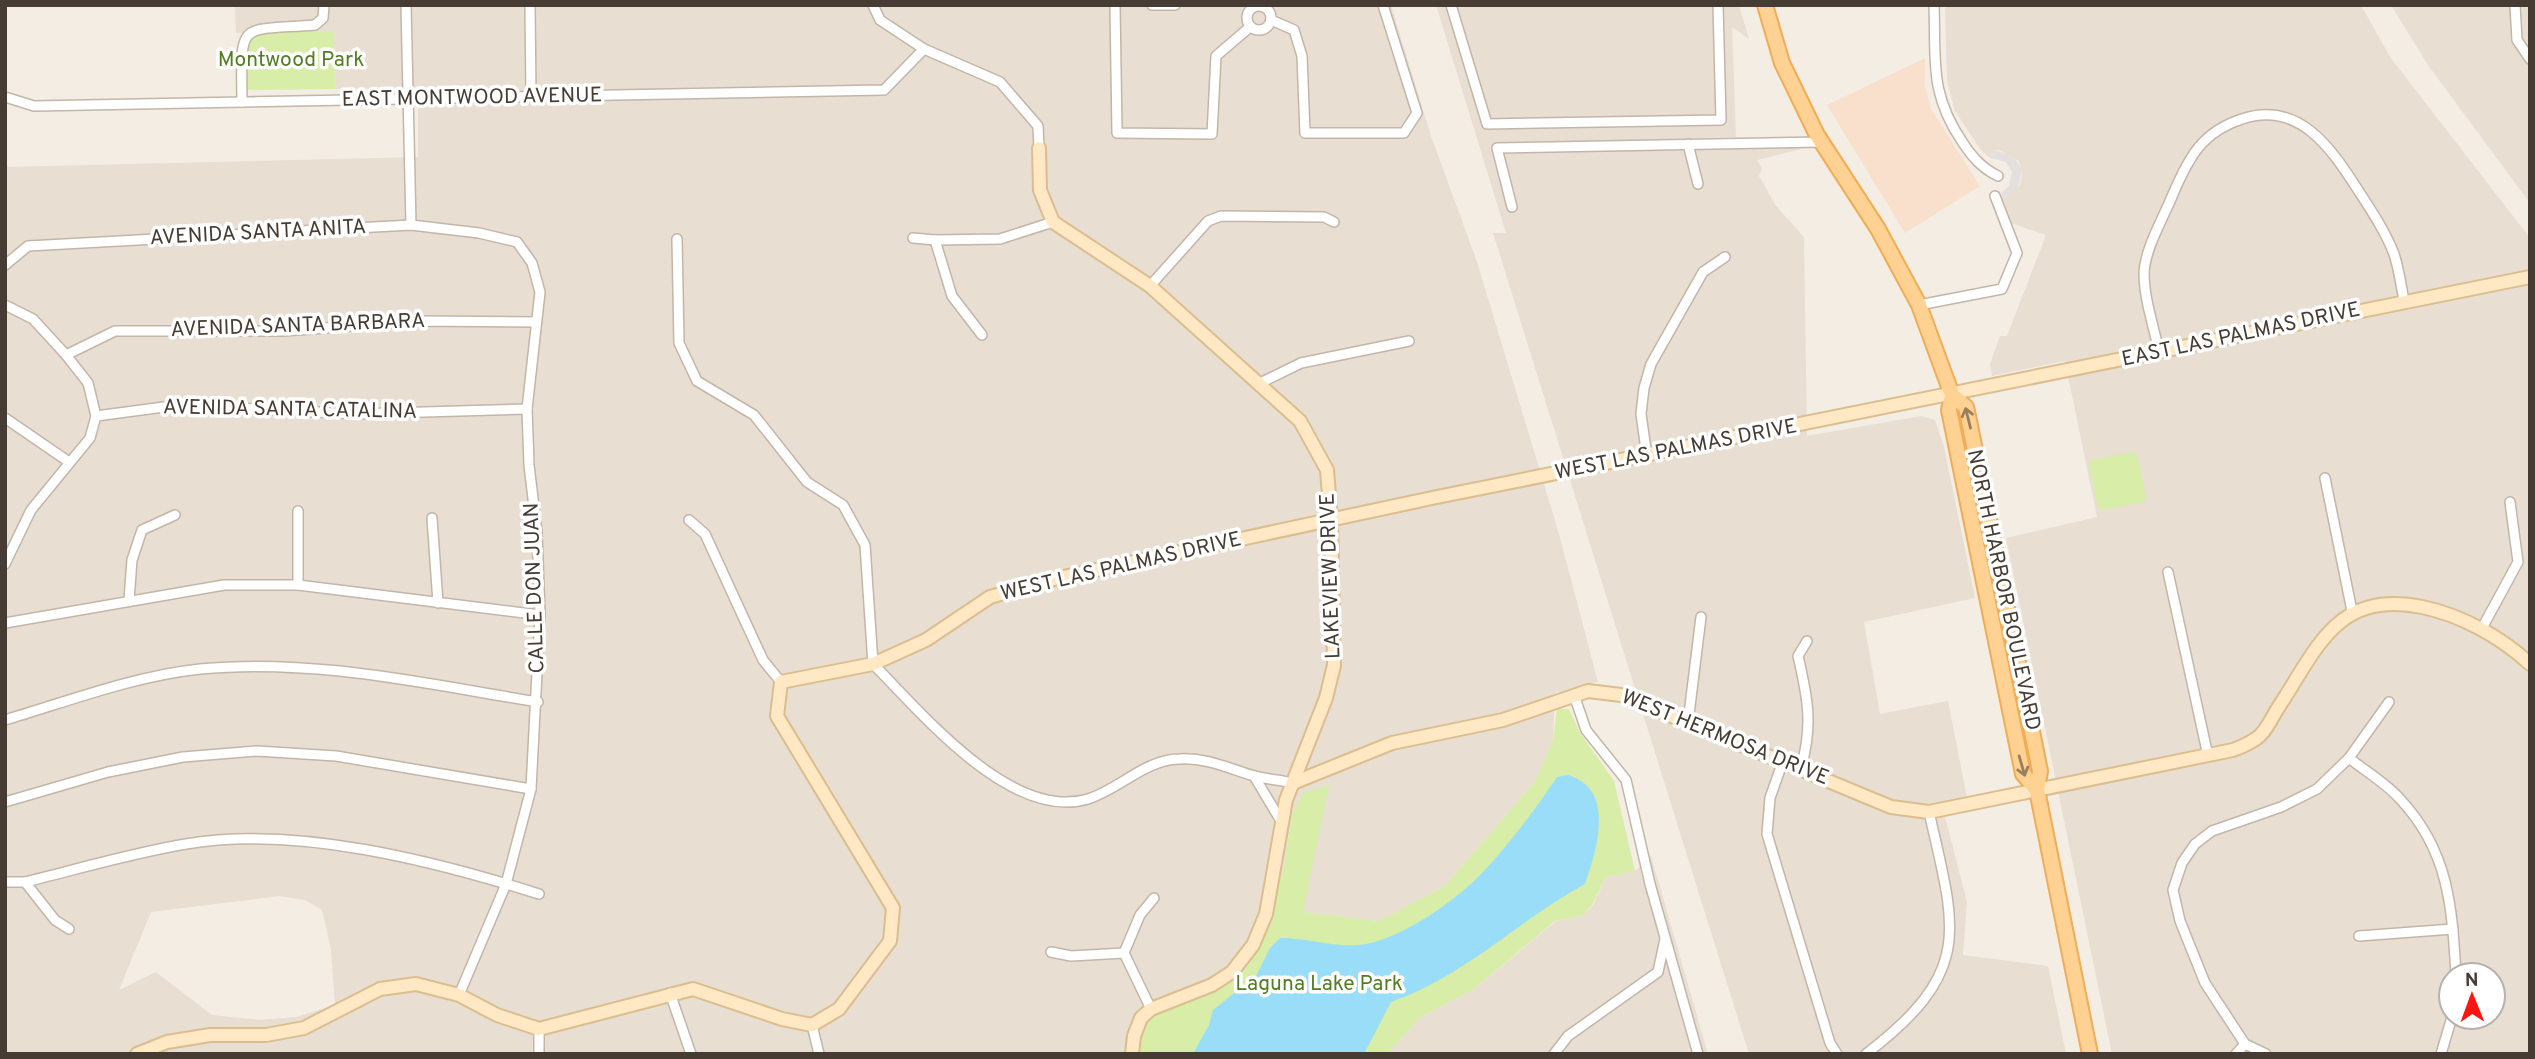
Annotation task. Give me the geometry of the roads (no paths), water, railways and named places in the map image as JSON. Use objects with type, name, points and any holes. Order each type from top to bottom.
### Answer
[{"type":"main road","name":"NORTH HARBOR BOULEVARD","points":[[1765,5],[1783,63],[1821,142],[1878,229],[1919,305],[1952,395],[1949,410],[2023,774],[2037,790],[2090,1054]]},
{"type":"street","points":[[242,102],[242,44],[258,28],[313,25],[322,20],[324,5]]},
{"type":"street","points":[[406,5],[411,225]]},
{"type":"street","points":[[530,5],[531,97]]},
{"type":"street","points":[[873,5],[880,20],[924,49],[1000,82],[1038,126],[1040,190],[1053,222],[1000,239],[913,239]]},
{"type":"street","points":[[1115,5],[1117,133],[1212,134],[1216,56],[1250,27]]},
{"type":"street","points":[[1152,5],[1171,8],[1175,5]]},
{"type":"street","points":[[1250,27],[1248,13],[1256,6],[1267,9],[1271,20],[1294,30],[1302,56],[1305,133],[1404,132],[1417,113],[1383,5]]},
{"type":"street","points":[[1451,5],[1487,124],[1721,120],[1718,5]]},
{"type":"street","points":[[1934,5],[1938,98],[1965,146],[1982,168],[1998,176]]},
{"type":"street","points":[[2515,5],[2517,40],[2530,59]]},
{"type":"street","points":[[1250,27],[1263,30],[1271,20]]},
{"type":"street","name":"EAST MONTWOOD AVENUE","points":[[5,97],[34,106],[884,90],[924,49]]},
{"type":"street","points":[[2159,352],[2144,274],[2158,230],[2194,150],[2217,130],[2250,117],[2272,116],[2292,120],[2311,130],[2325,143],[2388,239],[2397,265],[2404,301]]},
{"type":"street","points":[[1512,207],[1497,148],[1821,142]]},
{"type":"street","points":[[1688,144],[1698,184]]},
{"type":"street","points":[[1919,305],[2002,289],[2017,253],[1995,196]]},
{"type":"street","points":[[1150,286],[1208,221],[1221,216],[1324,217],[1334,222]]},
{"type":"street","name":"LAKEVIEW DRIVE","points":[[1053,222],[1150,286],[1300,421],[1327,470],[1331,520],[1334,665],[1326,698],[1293,782],[1281,821],[1272,893],[1258,936],[1247,955],[1232,972],[1212,985],[1151,1009]]},
{"type":"street","name":"AVENIDA SANTA ANITA","points":[[5,265],[28,246],[411,225],[479,233],[517,242]]},
{"type":"street","points":[[677,239],[679,342],[697,381],[754,415],[807,482],[843,505],[865,545],[873,664],[937,730],[976,762],[1013,787],[1038,799],[1061,803],[1088,799],[1150,766],[1175,759],[1210,762],[1254,776],[1293,782]]},
{"type":"street","points":[[935,240],[952,296],[982,335]]},
{"type":"street","name":"CALLE DON JUAN","points":[[459,995],[506,884],[531,789],[538,702],[540,615],[537,532],[529,465],[527,409],[540,292],[532,263],[517,242]]},
{"type":"street","points":[[1647,457],[1641,414],[1642,393],[1651,364],[1703,272],[1724,257]]},
{"type":"street","name":"EAST LAS PALMAS DRIVE","points":[[1952,395],[2530,277]]},
{"type":"street","points":[[5,305],[33,319],[66,355],[88,383],[96,416],[90,438],[31,510],[5,561]]},
{"type":"street","name":"AVENIDA SANTA BARBARA","points":[[66,355],[115,331],[284,331],[418,321],[536,322]]},
{"type":"street","points":[[1258,384],[1301,363],[1409,341]]},
{"type":"street","name":"WEST LAS PALMAS DRIVE","points":[[782,682],[873,664],[926,640],[990,597],[1054,579],[1331,520],[1952,395]]},
{"type":"street","name":"AVENIDA SANTA CATALINA","points":[[96,416],[179,405],[356,414],[527,409]]},
{"type":"street","points":[[5,418],[69,462]]},
{"type":"street","points":[[2325,478],[2352,611],[2374,605],[2405,603],[2441,611],[2481,630],[2516,651],[2530,664]]},
{"type":"street","points":[[2481,630],[2518,562],[2510,502]]},
{"type":"street","points":[[298,511],[298,585]]},
{"type":"street","points":[[129,600],[132,560],[142,530],[175,515]]},
{"type":"street","points":[[432,518],[438,603]]},
{"type":"street","points":[[137,1054],[167,1042],[210,1035],[266,1034],[304,1028],[380,989],[416,984],[459,995],[497,1015],[540,1029],[693,989],[782,1019],[812,1025],[839,1009],[890,941],[893,908],[777,716],[782,682],[763,660],[705,534],[689,520]]},
{"type":"street","points":[[2168,572],[2208,756]]},
{"type":"street","points":[[5,623],[224,585],[298,585],[540,615]]},
{"type":"street","name":"WEST HERMOSA DRIVE","points":[[1293,782],[1392,743],[1503,720],[1593,691],[1614,693],[1891,807],[1929,812],[2233,750],[2259,737],[2322,640],[2352,611]]},
{"type":"street","points":[[1688,722],[1701,617]]},
{"type":"street","points":[[1801,768],[1809,741],[1809,702],[1798,656],[1807,641]]},
{"type":"street","points":[[5,720],[137,680],[199,669],[258,665],[320,667],[538,702]]},
{"type":"street","points":[[1574,695],[1586,730],[1626,779],[1635,827],[1698,1054]]},
{"type":"street","points":[[2266,1054],[2245,1044],[2205,984],[2180,921],[2174,890],[2182,863],[2195,844],[2212,831],[2281,807],[2316,789],[2349,758],[2389,702]]},
{"type":"street","points":[[5,802],[133,767],[183,757],[257,751],[336,756],[531,789]]},
{"type":"street","points":[[2349,758],[2399,798],[2430,838],[2448,884],[2455,961]]},
{"type":"street","points":[[1783,761],[1770,798],[1767,834],[1830,1043],[1837,1054]]},
{"type":"street","points":[[1254,776],[1281,821]]},
{"type":"street","points":[[1866,1054],[1895,1031],[1934,988],[1950,947],[1951,909],[1929,812]]},
{"type":"street","points":[[5,882],[25,882],[188,843],[286,839],[404,857],[539,894]]},
{"type":"street","points":[[25,882],[55,920],[69,929]]},
{"type":"street","points":[[1132,1054],[1136,1027],[1151,1009],[1124,953],[1140,915],[1154,898]]},
{"type":"street","points":[[2359,936],[2453,929]]},
{"type":"street","points":[[1554,1054],[1569,1036],[1657,972],[1665,937]]},
{"type":"street","points":[[1051,952],[1071,956],[1124,953]]},
{"type":"street","points":[[670,993],[691,1054]]},
{"type":"street","points":[[812,1025],[815,1048],[819,1054]]},
{"type":"street","points":[[538,1054],[540,1029]]},
{"type":"street","points":[[2441,1054],[2448,1031]]},
{"type":"street","points":[[2236,1054],[2245,1044]]},
{"type":"water","points":[[1568,775],[1583,782],[1593,793],[1598,806],[1598,838],[1585,884],[1468,963],[1418,991],[1391,1002],[1364,1054],[1193,1054],[1209,1025],[1213,1010],[1256,976],[1270,948],[1280,938],[1359,945],[1388,937],[1420,921],[1474,881],[1518,831],[1557,777]]},
{"type":"park label","name":"Montwood Park","points":[[291,60]]},
{"type":"park label","name":"Laguna Lake Park","points":[[1319,984]]}]
